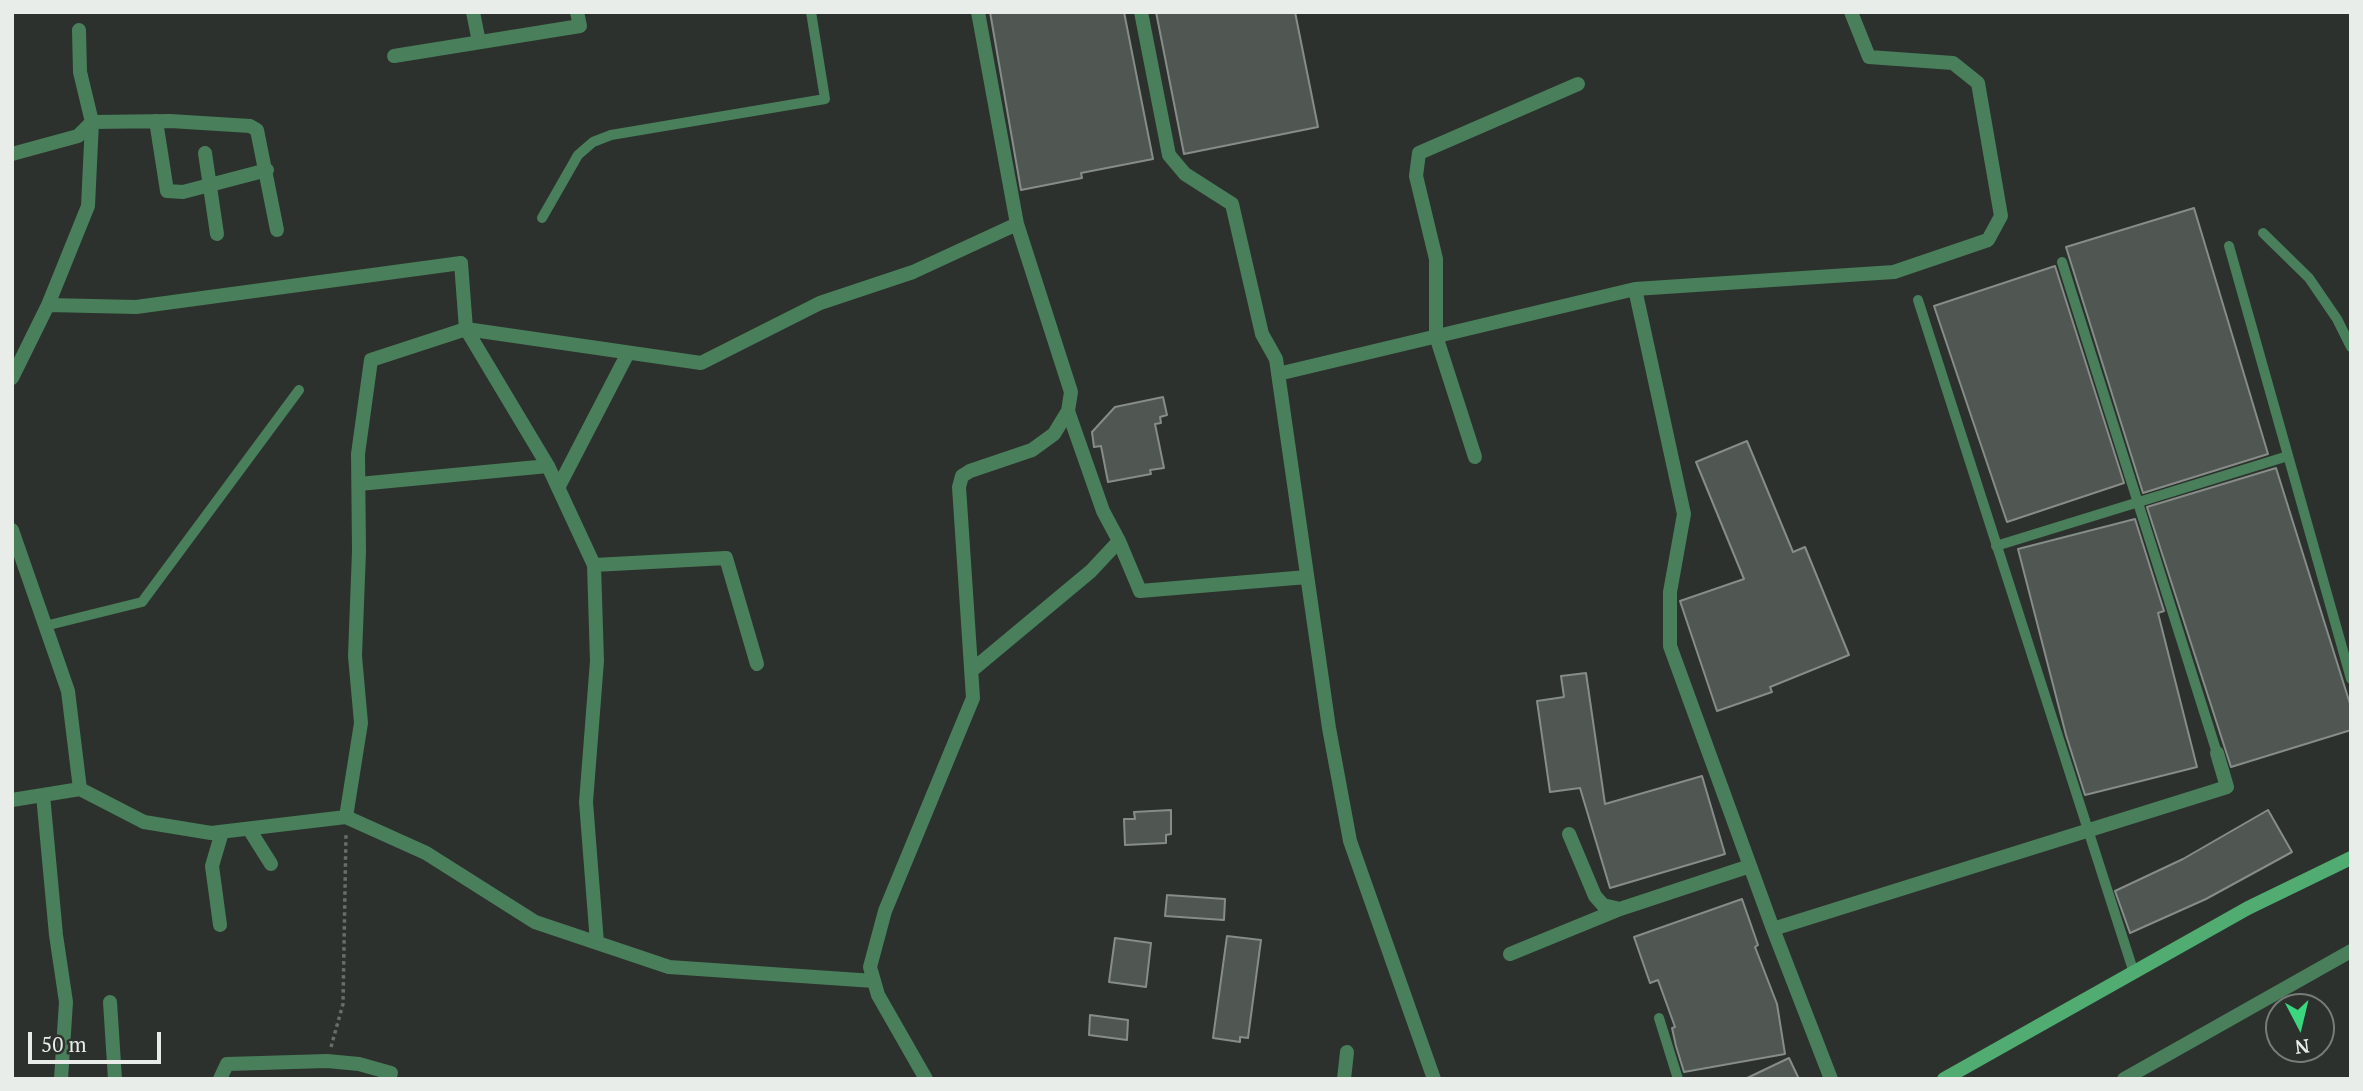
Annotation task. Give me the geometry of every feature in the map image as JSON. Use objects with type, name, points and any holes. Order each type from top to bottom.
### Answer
[{"type":"street","points":[[473,12],[479,42]]},
{"type":"street","points":[[394,56],[580,26],[577,12]]},
{"type":"street","points":[[926,1079],[878,995],[870,967],[885,911],[973,698],[959,487],[962,476],[970,471],[1032,450],[1054,434],[1068,411],[1071,392],[1017,224],[978,12]]},
{"type":"street","points":[[1141,12],[1169,156],[1185,174],[1232,204],[1262,334],[1276,359],[1307,577],[1350,841],[1434,1079]]},
{"type":"street","points":[[1278,374],[1635,289],[1894,272],[1988,240],[2001,216],[1978,83],[1953,63],[1869,57],[1851,12]]},
{"type":"street","points":[[12,378],[48,305],[88,206],[92,122],[80,72],[79,30]]},
{"type":"street","points":[[1475,457],[1436,336],[1436,259],[1416,176],[1419,153],[1578,84]]},
{"type":"street","points":[[156,121],[167,191],[183,192],[267,170]]},
{"type":"street","points":[[12,154],[78,136],[92,122],[156,121],[250,126],[261,136],[277,230]]},
{"type":"street","points":[[205,153],[217,234]]},
{"type":"street","points":[[346,817],[361,723],[355,656],[358,454],[371,360],[466,330],[701,363],[820,303],[913,272],[1017,224]]},
{"type":"street","points":[[48,305],[136,307],[461,263],[466,330],[548,466],[594,565],[597,661],[586,802],[597,943]]},
{"type":"street","points":[[1635,289],[1684,514],[1670,592],[1670,646],[1773,929],[1832,1079]]},
{"type":"street","points":[[558,488],[628,353]]},
{"type":"street","points":[[1068,411],[1103,511],[1140,591],[1307,577]]},
{"type":"street","points":[[359,484],[548,466]]},
{"type":"street","points":[[12,530],[68,691],[80,789]]},
{"type":"street","points":[[971,671],[1091,571],[1119,541]]},
{"type":"street","points":[[594,565],[726,558],[757,664]]},
{"type":"street","points":[[1773,929],[2227,787],[2217,753]]},
{"type":"street","points":[[12,800],[80,789],[144,822],[222,832],[346,817],[426,853],[535,922],[669,967],[874,981]]},
{"type":"street","points":[[43,795],[56,934],[66,1002],[61,1079]]},
{"type":"street","points":[[249,829],[271,864]]},
{"type":"street","points":[[220,925],[212,866],[222,832]]},
{"type":"street","points":[[1569,834],[1595,896],[1603,905],[1620,909]]},
{"type":"street","points":[[1944,1079],[2248,908],[2351,858]]},
{"type":"street","points":[[1510,954],[1620,909],[1750,866]]},
{"type":"street","points":[[2124,1079],[2351,951]]},
{"type":"street","points":[[110,1002],[115,1079]]},
{"type":"street","points":[[1344,1079],[1346,1052]]},
{"type":"street","points":[[220,1079],[227,1064],[327,1061],[359,1064],[391,1073]]},
{"type":"lane","points":[[542,218],[578,155],[593,142],[624,133],[825,99],[810,12]]},
{"type":"lane","points":[[2263,233],[2309,278],[2337,319],[2351,348]]},
{"type":"lane","points":[[2229,246],[2351,679]]},
{"type":"lane","points":[[2062,262],[2217,753]]},
{"type":"lane","points":[[1918,300],[2134,973]]},
{"type":"lane","points":[[45,626],[142,602],[299,390]]},
{"type":"lane","points":[[1996,547],[2288,456]]},
{"type":"lane","points":[[1659,1018],[1678,1079]]},
{"type":"path","points":[[327,1061],[342,1004],[346,817]]},
{"type":"building","points":[[990,12],[1124,12],[1153,159],[1081,173],[1082,178],[1021,190]]},
{"type":"building","points":[[1156,12],[1295,12],[1318,127],[1184,154]]},
{"type":"building","points":[[2194,208],[2268,454],[2143,493],[2066,247]]},
{"type":"building","points":[[2055,266],[2124,483],[2007,522],[1934,306]]},
{"type":"building","points":[[1163,397],[1167,415],[1160,417],[1161,423],[1155,424],[1164,468],[1150,470],[1151,474],[1108,482],[1101,446],[1094,447],[1092,432],[1115,407]]},
{"type":"building","points":[[1747,441],[1793,552],[1805,547],[1849,655],[1770,687],[1772,692],[1717,711],[1680,601],[1744,579],[1696,462]]},
{"type":"building","points":[[2276,468],[2351,707],[2351,730],[2231,767],[2147,507]]},
{"type":"building","points":[[2135,519],[2164,611],[2158,613],[2197,767],[2085,795],[2066,735],[2018,549]]},
{"type":"building","points":[[1586,673],[1605,804],[1702,776],[1725,854],[1610,888],[1580,788],[1550,792],[1537,701],[1564,697],[1561,676]]},
{"type":"building","points":[[1171,810],[1171,834],[1166,835],[1166,843],[1125,845],[1124,819],[1135,819],[1134,812]]},
{"type":"building","points":[[2268,810],[2292,852],[2206,899],[2130,933],[2115,891],[2183,859]]},
{"type":"building","points":[[1167,895],[1225,899],[1224,920],[1165,916]]},
{"type":"building","points":[[1742,899],[1758,945],[1755,947],[1777,1004],[1785,1054],[1684,1072],[1672,1028],[1675,1027],[1658,980],[1650,983],[1634,937]]},
{"type":"building","points":[[1227,936],[1261,940],[1248,1038],[1240,1037],[1240,1042],[1213,1038]]},
{"type":"building","points":[[1115,938],[1151,943],[1146,987],[1109,982]]},
{"type":"building","points":[[1090,1015],[1128,1020],[1127,1040],[1089,1035]]},
{"type":"building","points":[[1789,1058],[1799,1079],[1745,1079]]}]
